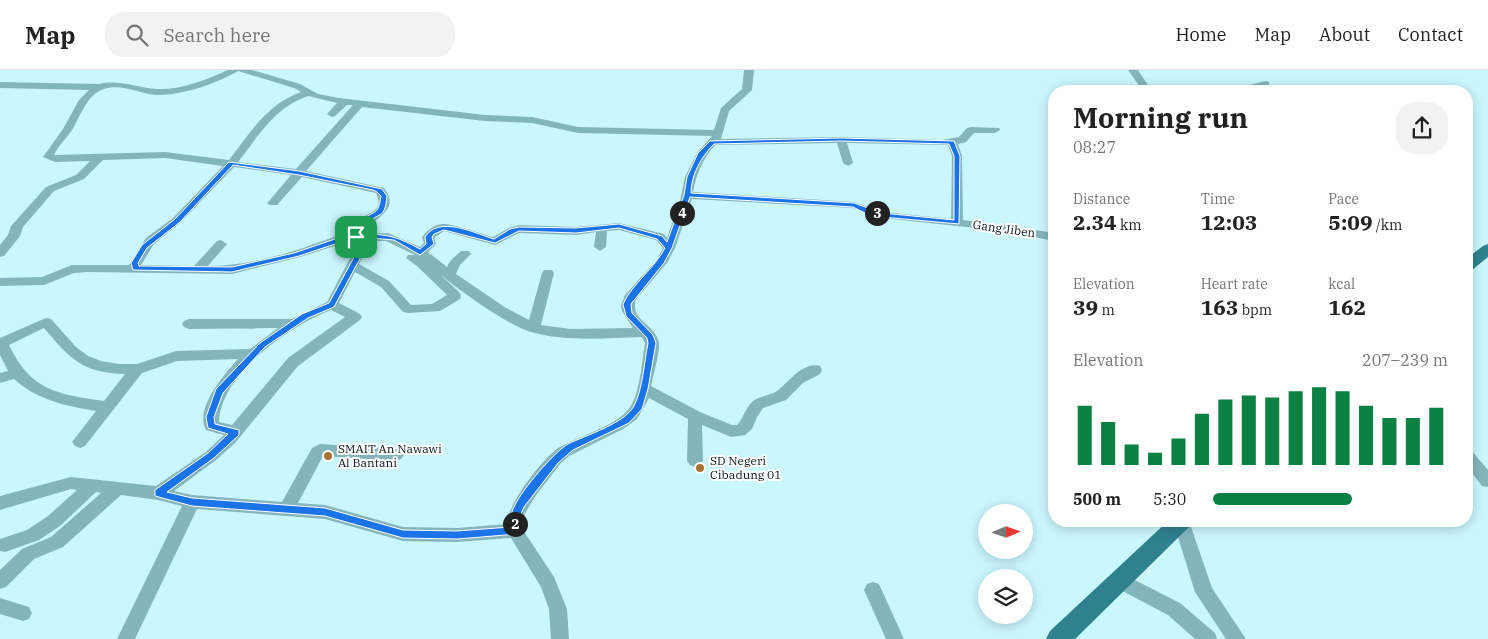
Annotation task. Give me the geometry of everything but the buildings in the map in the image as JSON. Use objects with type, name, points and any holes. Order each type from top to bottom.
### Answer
[{"type":"main road","points":[[1473,261],[1488,249]]},
{"type":"main road","points":[[1058,639],[1177,527]]},
{"type":"street","points":[[0,85],[99,88],[113,86],[148,91],[174,91],[235,70]]},
{"type":"street","points":[[242,70],[297,86],[307,93],[344,102],[360,102],[485,118],[532,120],[578,130],[715,138],[952,142],[962,140],[971,130],[995,130]]},
{"type":"street","points":[[560,639],[558,609],[548,583],[515,531],[515,516],[520,505],[555,460],[569,448],[626,421],[637,409],[644,389],[652,343],[650,337],[628,314],[627,304],[630,298],[661,263],[669,248],[687,195],[690,177],[702,153],[715,138],[724,110],[747,90],[749,70]]},
{"type":"street","points":[[1133,70],[1144,85]]},
{"type":"street","points":[[1262,85],[1266,84]]},
{"type":"street","points":[[99,88],[76,109],[69,128],[48,157],[55,159],[165,155],[299,173],[374,189],[383,193],[384,200],[380,211],[378,215],[366,221],[363,239],[353,266],[332,305],[305,316],[262,345],[219,391],[210,417],[211,426],[236,432]]},
{"type":"street","points":[[136,268],[134,263],[144,247],[177,220],[232,163],[274,110],[290,99],[307,93]]},
{"type":"street","points":[[332,114],[344,102]]},
{"type":"street","points":[[273,203],[360,102]]},
{"type":"street","points":[[841,140],[848,163]]},
{"type":"street","points":[[952,142],[957,156],[957,223]]},
{"type":"street","points":[[0,253],[14,236],[17,226],[50,189],[80,177],[99,158]]},
{"type":"street","name":"Gang Jiben","points":[[687,195],[854,205],[882,215],[1004,228],[1048,236]]},
{"type":"street","points":[[420,252],[430,244],[428,237],[443,227],[495,241],[513,230],[519,229],[576,230],[619,226],[646,232],[660,238],[669,248]]},
{"type":"street","points":[[600,247],[602,227]]},
{"type":"street","points":[[0,282],[44,280],[72,269],[241,268],[296,254],[346,238],[395,238],[420,252],[447,274],[501,311],[533,328],[570,334],[644,332]]},
{"type":"street","points":[[353,266],[385,284],[408,309],[435,308],[455,296],[422,263],[387,244],[363,239]]},
{"type":"street","points":[[198,269],[221,244]]},
{"type":"street","points":[[447,274],[452,271],[454,264],[465,254]]},
{"type":"street","points":[[533,328],[548,273]]},
{"type":"street","points":[[158,493],[211,456],[236,432],[265,394],[293,362],[355,317],[332,305]]},
{"type":"street","points":[[108,407],[56,398],[37,391],[17,373],[1,343],[46,322],[72,351],[88,363],[110,368],[137,370],[176,356],[254,354]]},
{"type":"street","points":[[189,324],[295,323]]},
{"type":"street","points":[[80,442],[137,370]]},
{"type":"street","points":[[644,389],[695,416],[731,431],[740,432],[747,425],[750,415],[758,404],[781,396],[798,379],[815,370]]},
{"type":"street","points":[[0,378],[17,373]]},
{"type":"street","points":[[695,416],[695,461]]},
{"type":"street","points":[[287,509],[317,452],[320,450],[396,455]]},
{"type":"street","points":[[1473,463],[1488,481]]},
{"type":"street","points":[[0,503],[71,482],[158,493],[192,502],[325,512],[403,534],[457,535],[515,531]]},
{"type":"street","points":[[2,547],[33,535],[54,521],[93,485]]},
{"type":"street","points":[[0,581],[28,554],[57,542],[118,488]]},
{"type":"street","points":[[126,639],[192,502]]},
{"type":"street","points":[[1183,527],[1188,549],[1204,592],[1237,639]]},
{"type":"street","points":[[1121,581],[1174,609],[1208,639]]},
{"type":"street","points":[[873,590],[895,639]]},
{"type":"street","points":[[0,606],[23,612]]},
{"type":"place","name":"SMAIT An Nawawi Al Bantani","points":[[328,456]]},
{"type":"place","name":"SD Negeri Cibadung 01","points":[[700,468]]},
{"type":"route","points":[[356,237],[338,240],[296,254],[232,270],[136,268],[134,263],[144,247],[170,227],[232,163],[299,173],[380,190],[384,196],[383,205],[378,215],[367,220],[356,237],[368,236],[332,305],[305,316],[262,345],[219,391],[210,417],[211,426],[236,432],[211,456],[158,493],[192,502],[325,512],[403,534],[457,535],[515,531],[515,516],[520,505],[555,460],[569,448],[626,421],[641,402],[652,343],[650,337],[628,314],[627,304],[630,298],[661,263],[669,248],[685,206],[687,195],[854,205],[882,215],[957,223],[957,156],[952,142],[841,140],[712,142],[705,148],[690,177],[685,206],[669,248],[660,238],[646,232],[619,226],[576,230],[551,228],[519,229],[513,230],[497,241],[482,239],[443,227],[435,230],[428,237],[431,243],[420,252],[395,238],[378,236],[368,236],[356,237]]}]
